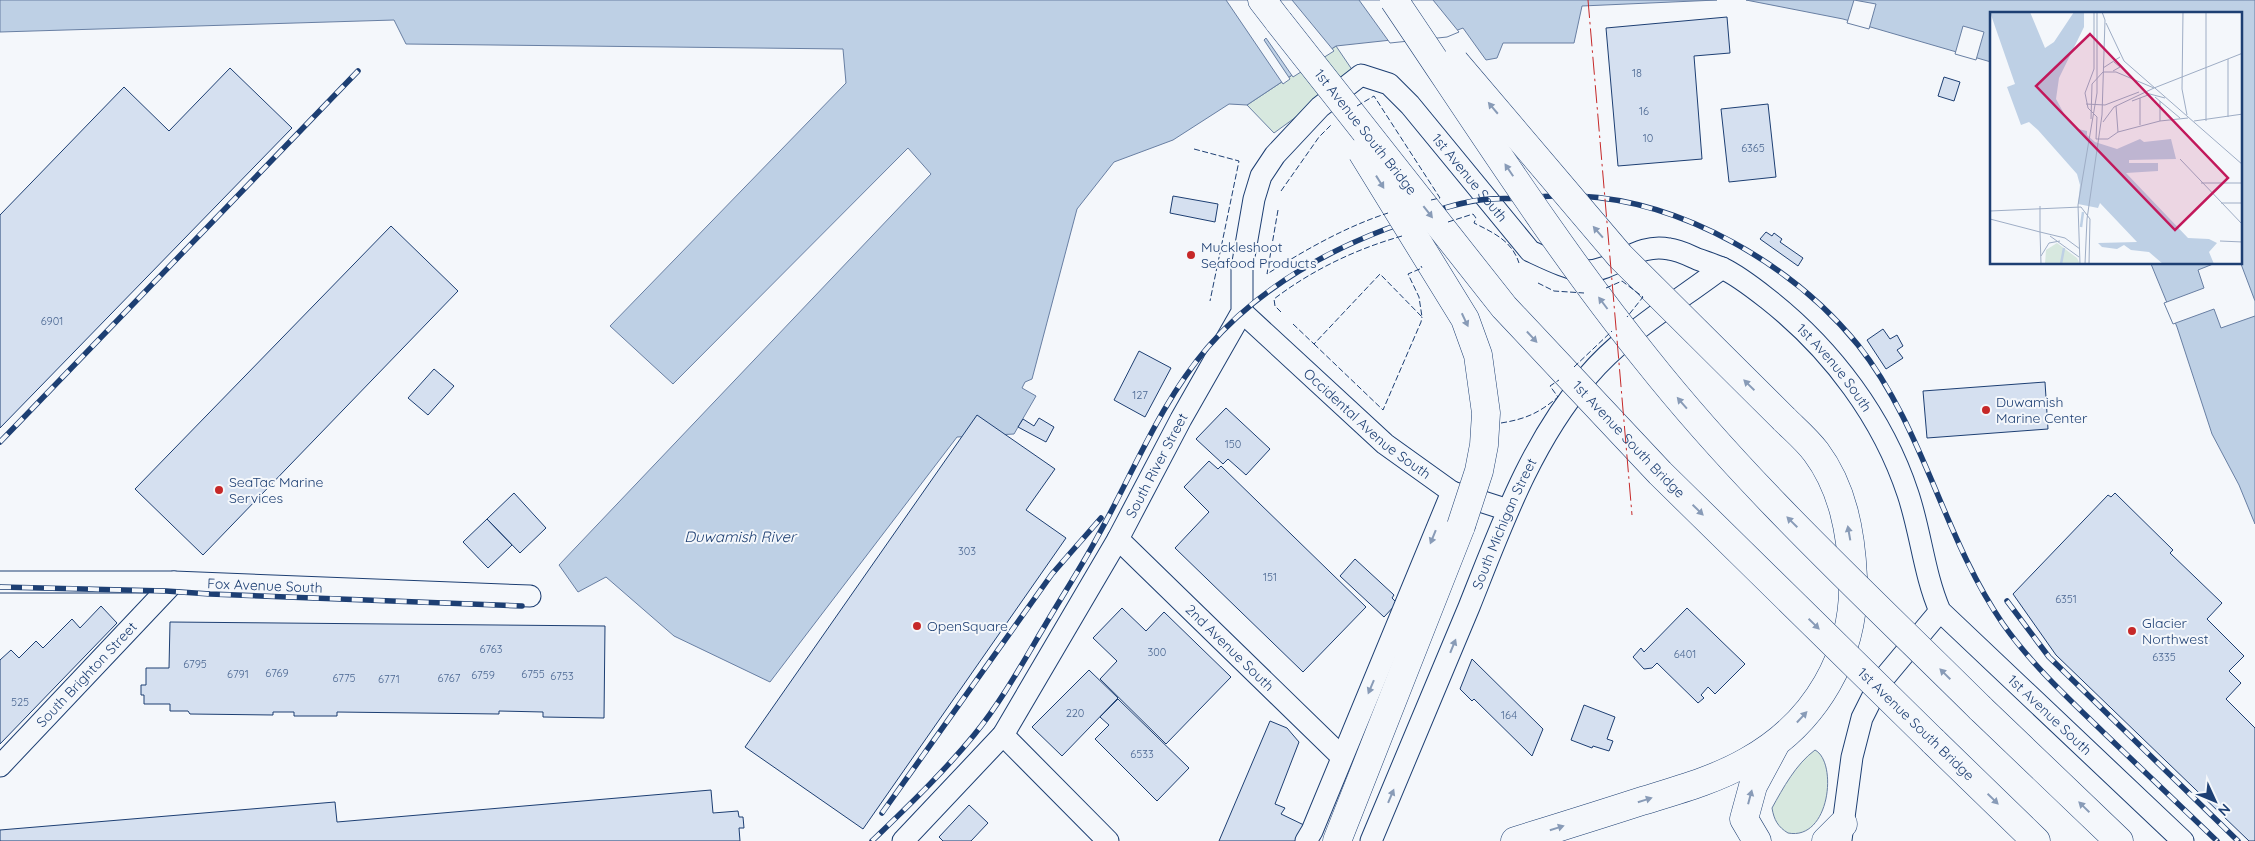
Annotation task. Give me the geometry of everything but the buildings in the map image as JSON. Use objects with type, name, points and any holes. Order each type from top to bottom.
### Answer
[{"type":"highway","name":"1st Avenue South Bridge","points":[[1262,0],[1504,308],[1660,473],[2036,841]]},
{"type":"highway","points":[[1394,0],[1550,231],[1646,359],[1718,444],[1778,508],[1980,708],[2119,841]]},
{"type":"highway","points":[[1403,0],[1620,256],[1816,452],[1832,479],[1847,518],[1852,547],[1853,591],[1850,624],[1841,659],[1825,688],[1804,715],[1776,742],[1748,761],[1686,788],[1515,841]]},
{"type":"highway","points":[[1279,22],[1465,319],[1478,355],[1486,412],[1484,445],[1479,470],[1461,526],[1336,840]]},
{"type":"highway","points":[[1757,841],[1744,820],[1753,786],[1776,742]]},
{"type":"street","name":"1st Avenue South","points":[[1361,75],[1389,84],[1410,105],[1530,251],[1554,263],[1586,272],[1606,266],[1639,250],[1655,247],[1670,249],[1722,268],[1755,289],[1813,339],[1843,374],[1869,411],[1891,451],[1908,493],[1922,542],[1930,588],[1940,611],[2183,841]]},
{"type":"street","name":"South River Street","points":[[903,841],[1003,735],[1118,539],[1242,312],[1242,268],[1254,199],[1261,176],[1274,155],[1320,108],[1361,75]]},
{"type":"street","name":"South Michigan Street","points":[[1372,841],[1508,510],[1535,452],[1556,416],[1588,375],[1622,343],[1722,268]]},
{"type":"street","name":"Occidental Avenue South","points":[[1242,312],[1385,444],[1452,492],[1508,510]]},
{"type":"street","points":[[1306,841],[1312,831],[1452,492]]},
{"type":"street","name":"2nd Avenue South","points":[[1118,539],[1342,757]]},
{"type":"street","name":"Fox Avenue South","points":[[0,582],[174,582],[530,596]]},
{"type":"street","name":"South Brighton Street","points":[[0,766],[174,582]]},
{"type":"street","points":[[1836,835],[1862,718],[1879,684],[1940,611]]},
{"type":"street","points":[[1003,735],[1108,841]]},
{"type":"shaded area","points":[[1336,46],[1355,74],[1274,133],[1247,105]]},
{"type":"shaded area","points":[[1815,750],[1822,757],[1826,769],[1828,784],[1826,799],[1821,813],[1813,825],[1802,832],[1788,833],[1777,823],[1772,808],[1796,769]]},
{"type":"water","name":"Duwamish River","points":[[0,0],[1717,0],[1582,6],[1574,43],[1503,43],[1497,58],[1486,60],[1463,28],[1447,34],[1336,46],[1247,105],[1229,104],[1173,140],[1114,162],[1077,209],[1032,379],[1025,382],[1022,388],[1036,396],[1014,434],[957,437],[770,682],[674,636],[606,577],[578,592],[559,565],[931,174],[908,148],[673,384],[610,326],[846,83],[843,49],[406,44],[394,20],[0,32]]},
{"type":"water","points":[[1746,0],[2255,0],[2255,524],[2239,485],[2212,434],[2177,327],[2151,265],[2242,265],[2242,12],[1990,12],[1990,62],[1843,19]]},
{"type":"pier","points":[[1226,0],[1292,0],[1334,51],[1293,77],[1266,38],[1264,40],[1290,79],[1283,84]]},
{"type":"pier","points":[[1359,0],[1433,0],[1459,32],[1447,37],[1390,43]]},
{"type":"pier","points":[[1854,0],[1876,4],[1869,29],[1847,23]]},
{"type":"pier","points":[[1963,26],[1984,32],[1976,60],[1955,54]]},
{"type":"pier","points":[[2210,265],[2241,265],[2255,301],[2255,316],[2221,328],[2214,309],[2173,324],[2164,303],[2204,288],[2198,270]]},
{"type":"railway","points":[[0,442],[358,71]]},
{"type":"railway","points":[[872,841],[950,763],[993,709],[1086,558],[1176,391],[1208,347],[1246,309],[1267,292],[1312,263],[1361,239],[1433,212],[1468,202],[1490,199],[1564,196],[1618,201],[1657,210],[1696,224],[1733,242],[1769,264],[1802,289],[1832,316],[1858,345],[1881,377],[1900,411],[1964,555],[1982,590],[2003,624],[2038,667],[2064,694],[2217,841]]},
{"type":"railway","points":[[882,813],[1052,574],[1101,518]]},
{"type":"railway","points":[[0,587],[166,591],[522,606]]},
{"type":"railway","points":[[2007,601],[2049,657],[2238,841]]},
{"type":"fence","points":[[1357,106],[1374,96],[1440,198],[1431,200]]},
{"type":"fence","points":[[1281,191],[1319,137],[1332,124]]},
{"type":"fence","points":[[1194,149],[1239,161],[1210,301]]},
{"type":"fence","points":[[1278,210],[1267,274],[1326,240],[1356,225],[1388,213]]},
{"type":"fence","points":[[1448,222],[1473,214],[1476,218],[1474,223],[1507,243],[1516,255],[1519,263]]},
{"type":"fence","points":[[1281,312],[1275,306],[1274,299],[1289,288],[1351,254],[1402,236]]},
{"type":"fence","points":[[1293,324],[1314,344],[1380,274],[1422,317],[1419,297],[1408,274],[1422,268],[1421,266]]},
{"type":"fence","points":[[1606,288],[1622,281],[1643,297],[1627,317]]},
{"type":"fence","points":[[1538,283],[1554,291],[1584,293]]},
{"type":"fence","points":[[1314,344],[1383,410],[1422,317]]},
{"type":"fence","points":[[1574,367],[1612,331]]},
{"type":"fence","points":[[1501,423],[1532,414],[1551,403],[1558,397],[1550,386],[1559,380]]},
{"type":"power","points":[[1588,0],[1632,515]]},
{"type":"place","name":"Muckleshoot Seafood Products","points":[[1191,255]]},
{"type":"place","name":"Duwamish Marine Center","points":[[1986,410]]},
{"type":"place","name":"SeaTac Marine Services","points":[[219,490]]},
{"type":"place","name":"OpenSquare","points":[[917,626]]},
{"type":"place","name":"Glacier Northwest","points":[[2132,631]]}]
